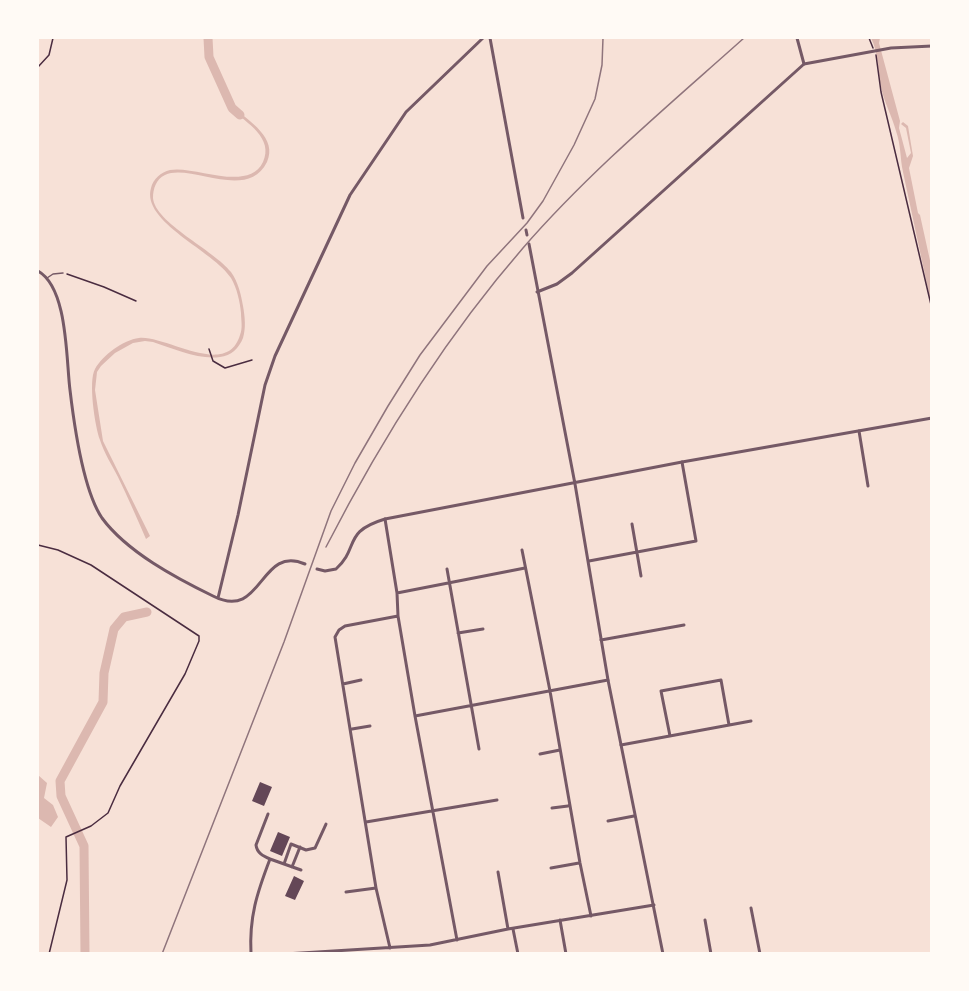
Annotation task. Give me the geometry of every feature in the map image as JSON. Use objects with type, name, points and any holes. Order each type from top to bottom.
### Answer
[{"type":"street","points":[[218,598],[265,385],[273,360],[350,195],[405,112],[483,38]]},
{"type":"street","points":[[490,38],[524,218]]},
{"type":"street","points":[[797,38],[804,64]]},
{"type":"street","points":[[537,292],[557,284],[572,273],[804,64],[891,48],[932,46]]},
{"type":"street","points":[[526,230],[527,235]]},
{"type":"street","points":[[529,244],[589,561],[608,680],[663,954]]},
{"type":"street","points":[[38,271],[47,278],[52,286],[58,304],[68,355],[69,387],[78,442],[99,512],[112,530],[134,549],[167,570],[218,598],[235,601],[245,598],[255,590],[280,561],[291,560],[305,564]]},
{"type":"street","points":[[317,569],[325,571],[336,569],[342,563],[360,529],[385,519],[932,417]]},
{"type":"street","points":[[859,431],[868,486]]},
{"type":"street","points":[[589,561],[696,541],[682,462]]},
{"type":"street","points":[[385,519],[415,716],[457,940]]},
{"type":"street","points":[[632,524],[641,576]]},
{"type":"street","points":[[522,550],[591,916]]},
{"type":"street","points":[[397,593],[525,568]]},
{"type":"street","points":[[447,569],[479,748]]},
{"type":"street","points":[[390,948],[376,888],[352,729],[335,637],[345,626],[398,616]]},
{"type":"street","points":[[601,640],[684,625]]},
{"type":"street","points":[[458,633],[483,629]]},
{"type":"street","points":[[343,684],[361,680]]},
{"type":"street","points":[[415,716],[608,680]]},
{"type":"street","points":[[670,736],[661,691],[721,680],[729,725]]},
{"type":"street","points":[[621,745],[751,721]]},
{"type":"street","points":[[352,729],[370,726]]},
{"type":"street","points":[[540,754],[560,750]]},
{"type":"street","points":[[366,822],[497,800]]},
{"type":"street","points":[[552,808],[569,806]]},
{"type":"street","points":[[268,814],[256,850],[261,855],[301,870]]},
{"type":"street","points":[[608,821],[634,816]]},
{"type":"street","points":[[284,864],[291,844],[306,850],[315,848],[326,824]]},
{"type":"street","points":[[292,867],[300,847]]},
{"type":"street","points":[[251,954],[250,927],[254,901],[270,859]]},
{"type":"street","points":[[551,868],[580,862]]},
{"type":"street","points":[[498,872],[518,954]]},
{"type":"street","points":[[346,892],[376,888]]},
{"type":"street","points":[[285,954],[398,948],[457,940],[654,905]]},
{"type":"street","points":[[751,908],[760,954]]},
{"type":"street","points":[[560,920],[566,954]]},
{"type":"street","points":[[705,920],[711,954]]},
{"type":"street","points":[[398,948],[399,954]]},
{"type":"lane","points":[[47,278],[53,274],[63,273]]},
{"type":"path","points":[[38,67],[49,55],[53,38]]},
{"type":"path","points":[[869,38],[876,55],[881,92],[932,309]]},
{"type":"path","points":[[63,273],[136,301]]},
{"type":"path","points":[[209,349],[213,361],[225,368],[252,360]]},
{"type":"path","points":[[38,545],[77,557],[199,636],[185,674],[120,786],[108,813],[92,826],[66,837],[67,880],[49,954]]},
{"type":"shaded area","points":[[871,38],[880,38],[879,43],[900,121],[899,128],[907,158],[911,153],[906,128],[901,124],[903,122],[908,126],[913,156],[909,168],[931,265],[931,303],[903,172],[899,141],[882,93]]},
{"type":"shaded area","points":[[234,108],[254,124],[269,145],[267,162],[258,174],[233,181],[189,174],[165,175],[159,179],[153,198],[156,207],[174,227],[231,272],[240,293],[244,314],[245,330],[241,342],[228,355],[212,358],[186,353],[153,342],[133,343],[115,353],[97,372],[95,390],[103,441],[150,536],[146,539],[100,440],[93,404],[93,375],[95,369],[108,354],[133,339],[151,339],[195,352],[223,354],[233,348],[240,335],[242,324],[240,304],[231,278],[210,257],[167,224],[157,213],[151,201],[151,188],[154,182],[161,174],[170,170],[180,169],[233,177],[246,176],[256,171],[263,162],[265,146],[257,132],[231,109]]},
{"type":"shaded area","points":[[38,775],[47,783],[44,798],[53,805],[58,817],[51,827],[38,818]]},
{"type":"building","points":[[260,782],[272,787],[264,806],[252,801]]},
{"type":"building","points":[[278,832],[290,837],[282,856],[270,851]]},
{"type":"building","points":[[294,876],[304,881],[295,900],[285,896]]},
{"type":"waterway","points":[[208,38],[209,57],[232,108],[240,115]]},
{"type":"waterway","points":[[85,954],[84,846],[61,796],[60,781],[103,702],[104,673],[114,629],[124,617],[147,612]]},
{"type":"railway","points":[[162,954],[284,642],[331,511],[355,463],[420,355],[487,266],[527,223],[543,201],[574,145],[595,99],[602,65],[603,38]]},
{"type":"railway","points":[[326,547],[392,429],[440,354],[494,283],[575,192],[630,139],[744,38]]}]
